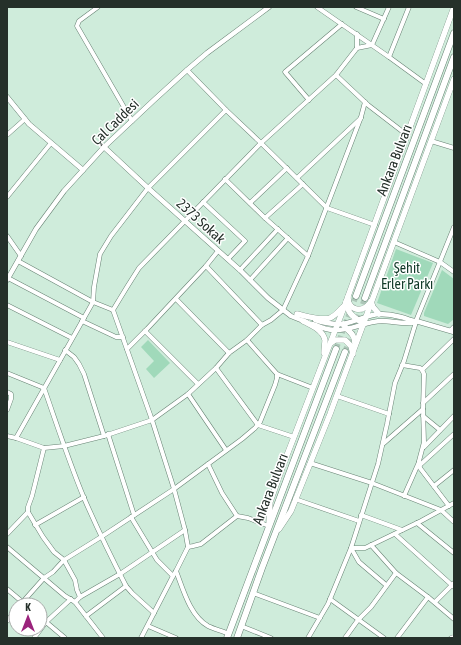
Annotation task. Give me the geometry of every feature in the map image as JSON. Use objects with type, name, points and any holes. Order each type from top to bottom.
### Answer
[{"type":"main road","points":[[269,526],[270,502],[284,462],[335,330],[342,325],[345,304],[454,7]]},
{"type":"main road","name":"Ankara Bulvarı","points":[[356,296],[454,33]]},
{"type":"main road","name":"Ankara Bulvarı","points":[[365,298],[454,57]]},
{"type":"main road","points":[[277,532],[291,511],[337,396],[454,79]]},
{"type":"main road","points":[[349,293],[348,301],[350,306],[353,308],[361,309],[368,306],[371,301]]},
{"type":"main road","points":[[371,301],[373,307],[379,314]]},
{"type":"main road","points":[[297,314],[324,319],[330,318],[345,304]]},
{"type":"main road","points":[[345,304],[351,315],[364,324]]},
{"type":"main road","points":[[303,321],[316,328],[324,337],[323,362]]},
{"type":"main road","points":[[342,325],[351,332],[355,338],[356,346]]},
{"type":"main road","points":[[330,345],[336,340],[345,340],[351,346],[353,354]]},
{"type":"main road","name":"Ankara Bulvarı","points":[[228,636],[336,349]]},
{"type":"main road","name":"Ankara Bulvarı","points":[[237,638],[345,352]]},
{"type":"street","points":[[98,7],[79,21],[77,26],[132,121]]},
{"type":"street","name":"Çal Caddesi","points":[[8,279],[36,229],[64,191],[104,147],[207,53],[269,7]]},
{"type":"street","points":[[318,7],[426,84]]},
{"type":"street","points":[[356,7],[384,19]]},
{"type":"street","points":[[372,45],[389,7]]},
{"type":"street","points":[[389,57],[409,7]]},
{"type":"street","points":[[309,100],[285,72],[342,24]]},
{"type":"street","points":[[113,310],[140,268],[185,220],[262,143],[336,75],[357,48],[357,34]]},
{"type":"street","points":[[357,48],[372,45]]},
{"type":"street","points":[[187,70],[327,208],[375,225]]},
{"type":"street","points":[[336,75],[365,102],[407,135]]},
{"type":"street","points":[[7,97],[29,124],[83,170]]},
{"type":"street","points":[[7,437],[16,438],[44,448],[64,446],[106,435],[152,420],[188,394],[230,353],[247,340],[262,325],[283,310],[308,256],[327,208],[361,117],[365,102]]},
{"type":"street","points":[[16,438],[93,302],[100,254],[111,236],[148,188],[226,110]]},
{"type":"street","points":[[297,178],[361,117]]},
{"type":"street","points":[[7,135],[25,119]]},
{"type":"street","points":[[431,141],[454,148]]},
{"type":"street","points":[[7,197],[51,142]]},
{"type":"street","name":"2373 Sokak","points":[[104,147],[240,270],[268,298],[283,310]]},
{"type":"street","points":[[250,203],[287,168]]},
{"type":"street","points":[[225,180],[264,218],[308,256]]},
{"type":"street","points":[[264,218],[303,184]]},
{"type":"street","points":[[203,202],[245,241],[228,259]]},
{"type":"street","points":[[240,270],[278,229]]},
{"type":"street","points":[[308,638],[328,604],[351,548],[378,464],[395,382],[416,321],[453,230]]},
{"type":"street","points":[[7,236],[21,256]]},
{"type":"street","points":[[250,280],[288,238]]},
{"type":"street","points":[[394,242],[440,262],[454,272]]},
{"type":"street","points":[[127,348],[176,298],[218,251]]},
{"type":"street","points":[[18,261],[93,302],[113,310],[152,420],[174,489],[188,547],[141,638]]},
{"type":"street","points":[[206,266],[262,325]]},
{"type":"street","points":[[8,279],[116,337],[123,337]]},
{"type":"street","points":[[176,298],[230,353]]},
{"type":"street","points":[[7,305],[72,338]]},
{"type":"street","points":[[283,310],[324,322],[342,325],[364,324],[381,321],[409,323],[416,321]]},
{"type":"street","points":[[283,310],[291,316],[326,329],[335,330],[342,325],[379,314],[397,316],[412,321],[453,330]]},
{"type":"street","points":[[145,331],[198,384]]},
{"type":"street","points":[[422,370],[454,339]]},
{"type":"street","points":[[247,340],[276,374],[313,388]]},
{"type":"street","points":[[7,342],[60,360]]},
{"type":"street","points":[[65,350],[74,357],[84,374],[133,516],[142,537],[157,560],[173,576]]},
{"type":"street","points":[[402,364],[420,368],[424,374],[424,442],[419,463],[404,496]]},
{"type":"street","points":[[216,368],[258,425],[294,437]]},
{"type":"street","points":[[7,373],[44,388],[64,446],[101,537],[126,586],[154,613]]},
{"type":"street","points":[[29,597],[44,578],[53,572],[64,560],[174,489],[242,439],[258,425],[275,385],[277,378],[276,374]]},
{"type":"street","points":[[423,403],[453,376]]},
{"type":"street","points":[[7,392],[11,394],[11,399],[7,410]]},
{"type":"street","points":[[188,394],[226,450]]},
{"type":"street","points":[[337,396],[389,414]]},
{"type":"street","points":[[383,443],[423,409]]},
{"type":"street","points":[[423,416],[440,430]]},
{"type":"street","points":[[422,449],[454,416]]},
{"type":"street","points":[[419,463],[454,434]]},
{"type":"street","points":[[44,448],[28,507],[28,512],[35,525],[54,552],[64,560],[75,580],[80,598]]},
{"type":"street","points":[[419,463],[420,468],[449,506]]},
{"type":"street","points":[[208,464],[222,493],[237,516],[248,518],[269,526]]},
{"type":"street","points":[[310,464],[372,483],[441,510],[454,522]]},
{"type":"street","points":[[434,486],[454,470]]},
{"type":"street","points":[[35,525],[84,497]]},
{"type":"street","points":[[295,499],[359,521]]},
{"type":"street","points":[[351,548],[365,548],[418,523],[454,503]]},
{"type":"street","points":[[7,534],[28,512]]},
{"type":"street","points":[[361,515],[402,530]]},
{"type":"street","points":[[188,547],[201,544],[237,516]]},
{"type":"street","points":[[418,523],[454,553]]},
{"type":"street","points":[[48,620],[73,600],[80,598],[120,574],[185,530]]},
{"type":"street","points":[[395,534],[453,585],[435,602]]},
{"type":"street","points":[[371,545],[396,573],[435,602],[454,619]]},
{"type":"street","points":[[7,547],[65,596],[73,600],[102,638]]},
{"type":"street","points":[[351,548],[360,562],[386,585]]},
{"type":"street","points":[[176,571],[191,609],[206,625],[228,636]]},
{"type":"street","points":[[345,638],[358,620],[371,607],[396,573]]},
{"type":"street","points":[[86,616],[126,586]]},
{"type":"street","points":[[7,589],[16,597]]},
{"type":"street","points":[[253,593],[320,618]]},
{"type":"street","points":[[397,638],[428,597]]},
{"type":"street","points":[[330,599],[384,638]]},
{"type":"street","points":[[48,624],[65,638]]},
{"type":"street","points":[[148,626],[176,638]]},
{"type":"street","points":[[241,626],[271,638]]},
{"type":"green space","name":"Şehit Erler Parkı","points":[[396,249],[433,263],[411,315],[377,303]]},
{"type":"green space","points":[[442,270],[454,279],[454,319],[448,324],[424,316]]},
{"type":"green space","points":[[148,340],[170,363],[154,378],[146,369],[154,361],[141,347]]},
{"type":"tunnel","points":[[336,349],[356,296]]},
{"type":"tunnel","points":[[345,352],[365,298]]}]
